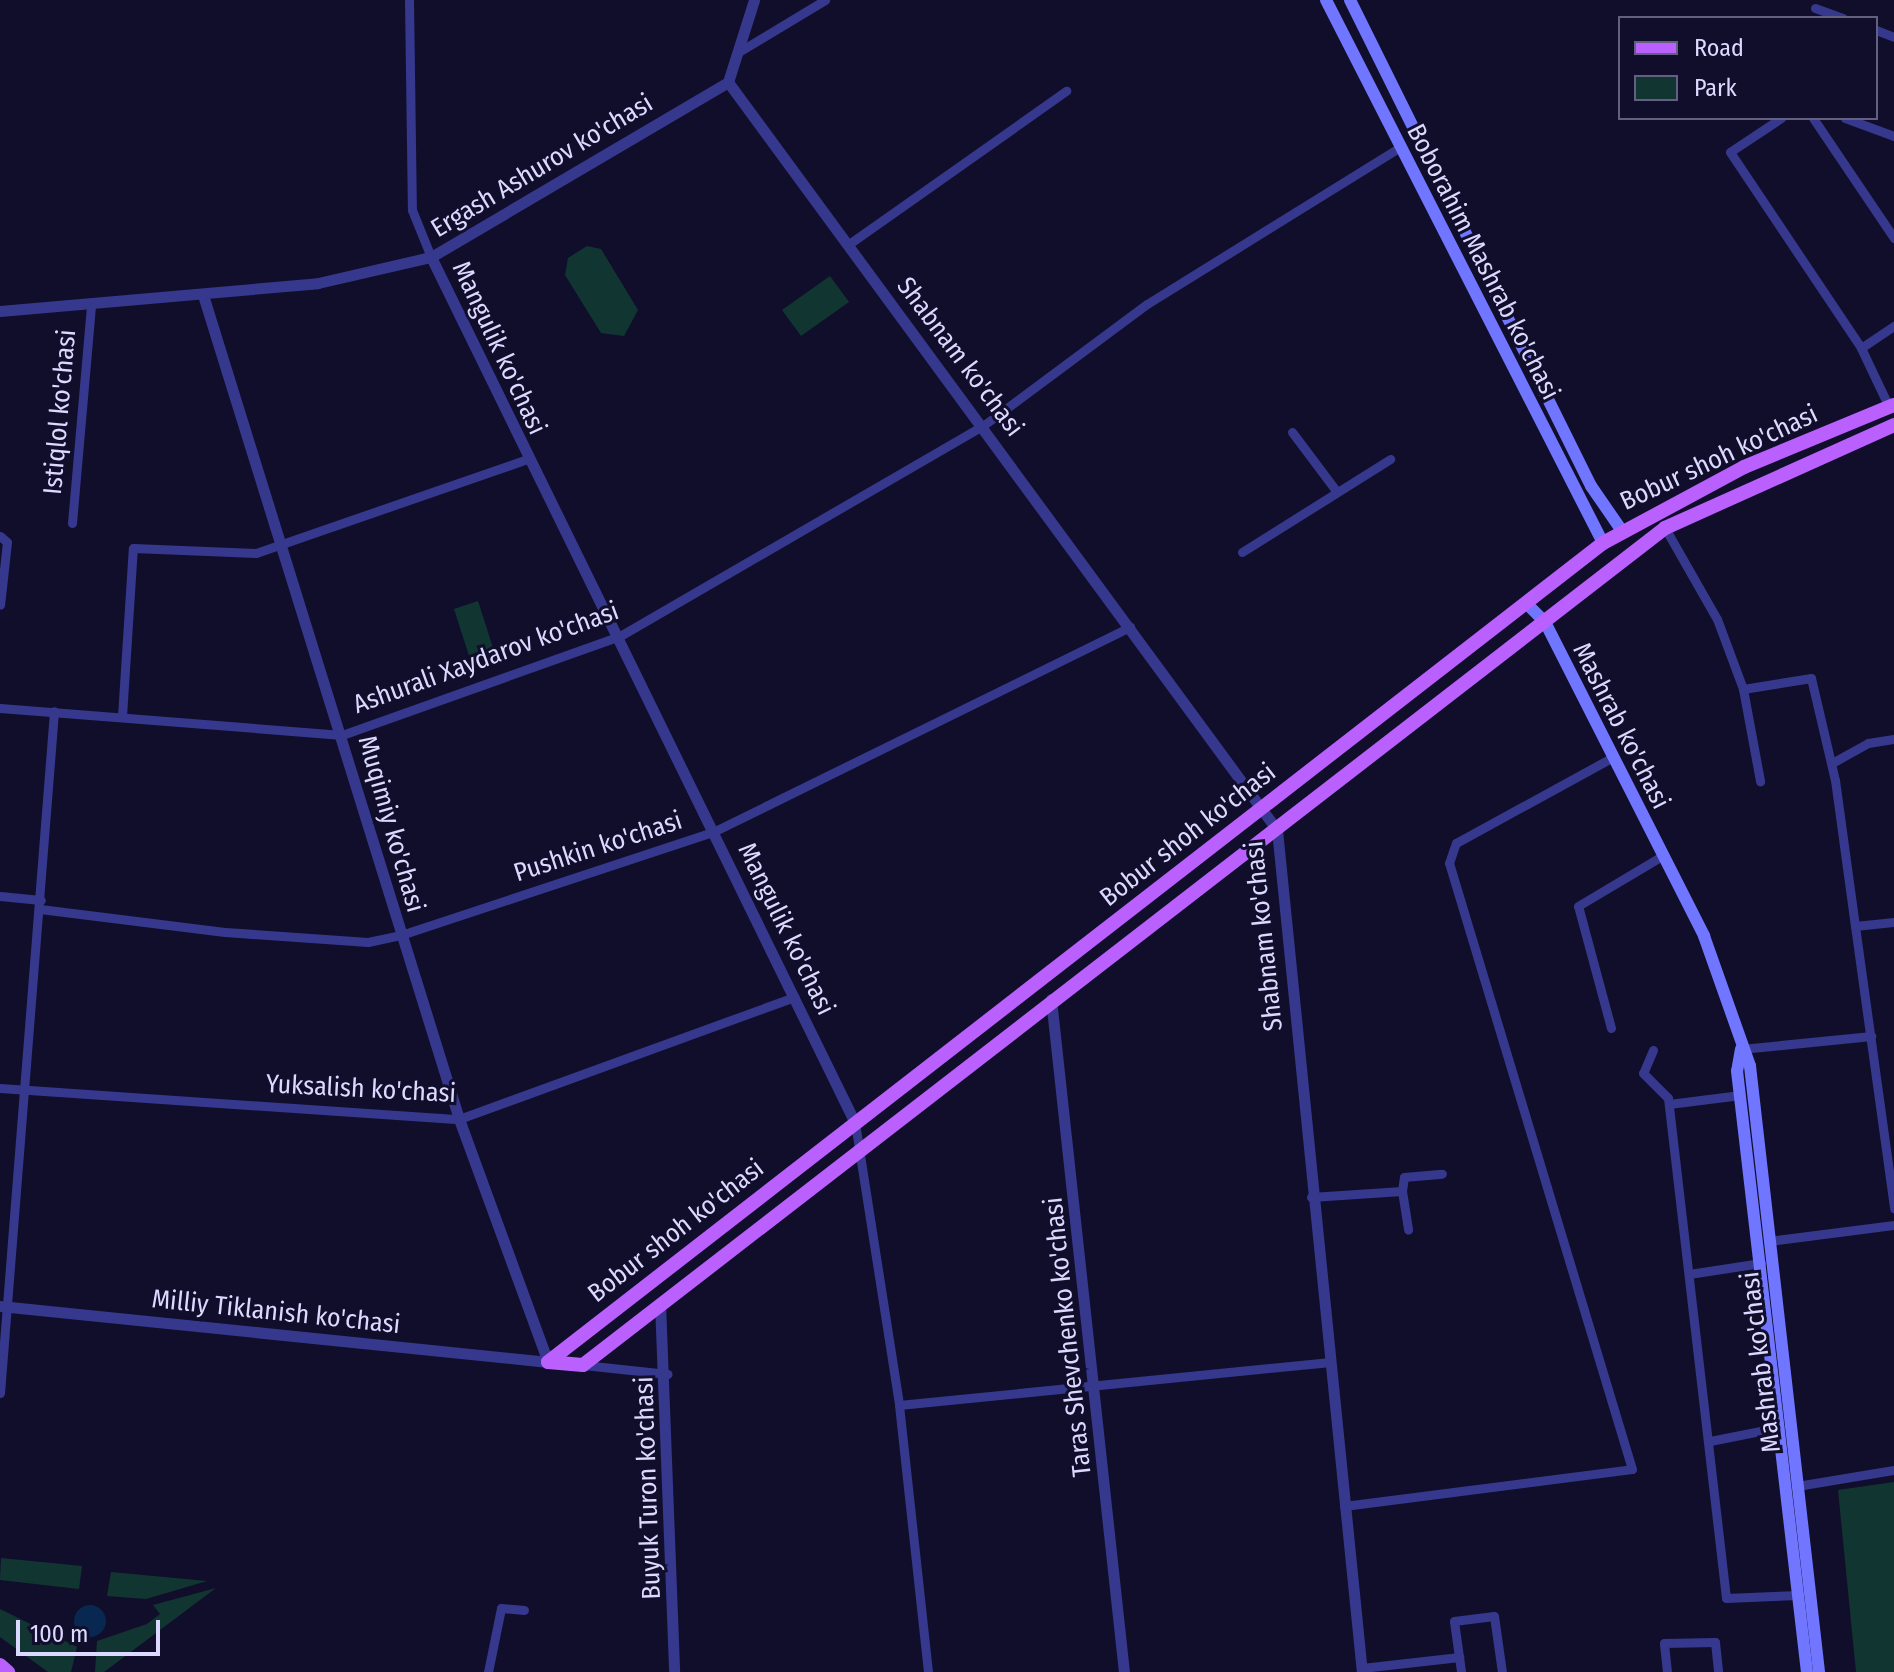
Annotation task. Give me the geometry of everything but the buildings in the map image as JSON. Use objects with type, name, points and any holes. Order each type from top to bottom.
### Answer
[{"type":"main road","name":"Boborahim Mashrab ko'chasi","points":[[1326,0],[1603,543]]},
{"type":"main road","name":"Boborahim Mashrab ko'chasi","points":[[1350,0],[1591,486],[1622,531]]},
{"type":"main road","points":[[1436,218],[1453,209]]},
{"type":"main road","name":"Bobur shoh ko'chasi","points":[[548,1362],[1603,543],[1744,467],[1891,406]]},
{"type":"main road","name":"Bobur shoh ko'chasi","points":[[583,1365],[1051,999],[1277,830],[1665,528],[1894,425]]},
{"type":"main road","name":"Mashrab ko'chasi","points":[[1527,604],[1545,622],[1611,758],[1704,936],[1754,1084],[1769,1241],[1780,1427],[1807,1672]]},
{"type":"main road","name":"Mashrab ko'chasi","points":[[1741,1049],[1740,1095],[1761,1263],[1774,1328],[1797,1486],[1819,1672]]},
{"type":"main road","points":[[548,1362],[583,1365]]},
{"type":"main road","points":[[0,1665],[8,1672]]},
{"type":"street","points":[[409,0],[412,210],[431,257]]},
{"type":"street","points":[[728,82],[754,0]]},
{"type":"street","points":[[737,53],[818,2]]},
{"type":"street","points":[[1815,8],[1837,16]]},
{"type":"street","name":"Ergash Ashurov ko'chasi","points":[[0,311],[318,283],[431,257],[728,82]]},
{"type":"street","name":"Shabnam ko'chasi","points":[[728,82],[984,425],[1277,830],[1311,1197],[1362,1670]]},
{"type":"street","points":[[849,244],[1066,91]]},
{"type":"street","points":[[1778,120],[1730,152],[1861,348],[1891,406]]},
{"type":"street","points":[[1814,120],[1894,238]]},
{"type":"street","points":[[1850,120],[1894,136]]},
{"type":"street","name":"Ashurali Xaydarov ko'chasi","points":[[0,708],[342,735],[620,636],[984,425],[1147,304],[1400,147]]},
{"type":"street","name":"Mangulik ko'chasi","points":[[431,257],[527,459],[620,636],[863,1145],[899,1405],[928,1672]]},
{"type":"street","name":"Muqimiy ko'chasi","points":[[203,295],[283,544],[459,1119],[548,1362]]},
{"type":"street","name":"Istiqlol ko'chasi","points":[[72,523],[91,304]]},
{"type":"street","points":[[1861,348],[1894,326]]},
{"type":"street","points":[[1292,432],[1337,492]]},
{"type":"street","points":[[122,716],[133,548],[256,553],[527,459]]},
{"type":"street","points":[[1242,552],[1390,459]]},
{"type":"street","points":[[1665,528],[1717,619],[1743,689],[1760,781]]},
{"type":"street","points":[[0,536],[7,542],[0,605]]},
{"type":"street","name":"Pushkin ko'chasi","points":[[0,896],[257,934],[368,942],[401,935],[713,832],[1130,627]]},
{"type":"street","points":[[1743,689],[1811,678],[1832,763],[1871,1036],[1888,1121],[1894,1208]]},
{"type":"street","points":[[0,1393],[3,1306],[24,1091],[54,711]]},
{"type":"street","points":[[1832,763],[1868,743],[1894,739]]},
{"type":"street","points":[[1344,1506],[1633,1472],[1449,863],[1456,843],[1611,758]]},
{"type":"street","points":[[1611,1028],[1578,906],[1662,856]]},
{"type":"street","points":[[1855,926],[1894,922]]},
{"type":"street","name":"Yuksalish ko'chasi","points":[[0,1088],[459,1119],[795,997]]},
{"type":"street","name":"Taras Shevchenko ko'chasi","points":[[1051,999],[1096,1386],[1124,1672]]},
{"type":"street","points":[[1741,1049],[1871,1036]]},
{"type":"street","points":[[1653,1050],[1643,1073],[1669,1104],[1726,1598],[1799,1595]]},
{"type":"street","points":[[1669,1104],[1740,1095]]},
{"type":"street","points":[[1408,1230],[1402,1191],[1404,1177],[1442,1174]]},
{"type":"street","points":[[1311,1197],[1402,1191]]},
{"type":"street","points":[[1769,1241],[1894,1225]]},
{"type":"street","points":[[1689,1274],[1761,1263]]},
{"type":"street","name":"Buyuk Turon ko'chasi","points":[[660,1303],[668,1374],[674,1672]]},
{"type":"street","name":"Milliy Tiklanish ko'chasi","points":[[3,1306],[548,1362]]},
{"type":"street","points":[[899,1405],[1328,1362]]},
{"type":"street","points":[[583,1365],[668,1374]]},
{"type":"street","points":[[1710,1441],[1780,1427]]},
{"type":"street","points":[[1797,1486],[1894,1470]]},
{"type":"street","points":[[488,1672],[501,1608],[524,1610]]},
{"type":"street","points":[[1461,1672],[1454,1621],[1494,1616],[1502,1672]]},
{"type":"street","points":[[1667,1672],[1664,1643],[1715,1642],[1718,1672]]},
{"type":"street","points":[[1362,1670],[1459,1657]]},
{"type":"green space","points":[[587,246],[601,249],[638,310],[624,336],[601,333],[565,275],[568,258]]},
{"type":"green space","points":[[830,276],[849,302],[801,336],[782,310]]},
{"type":"green space","points":[[478,601],[495,654],[471,662],[454,609]]},
{"type":"green space","points":[[1894,1482],[1894,1672],[1856,1672],[1838,1490]]},
{"type":"green space","points":[[1,1558],[82,1566],[79,1589],[0,1580]]},
{"type":"green space","points":[[111,1572],[207,1581],[146,1599],[107,1596]]},
{"type":"green space","points":[[216,1588],[104,1672],[95,1672],[97,1641],[147,1624],[160,1614],[153,1605]]},
{"type":"green space","points":[[0,1609],[77,1647],[71,1672],[48,1672],[0,1637]]},
{"type":"water","points":[[90,1605],[101,1610],[106,1621],[101,1632],[90,1637],[79,1632],[74,1621],[79,1610]]}]
